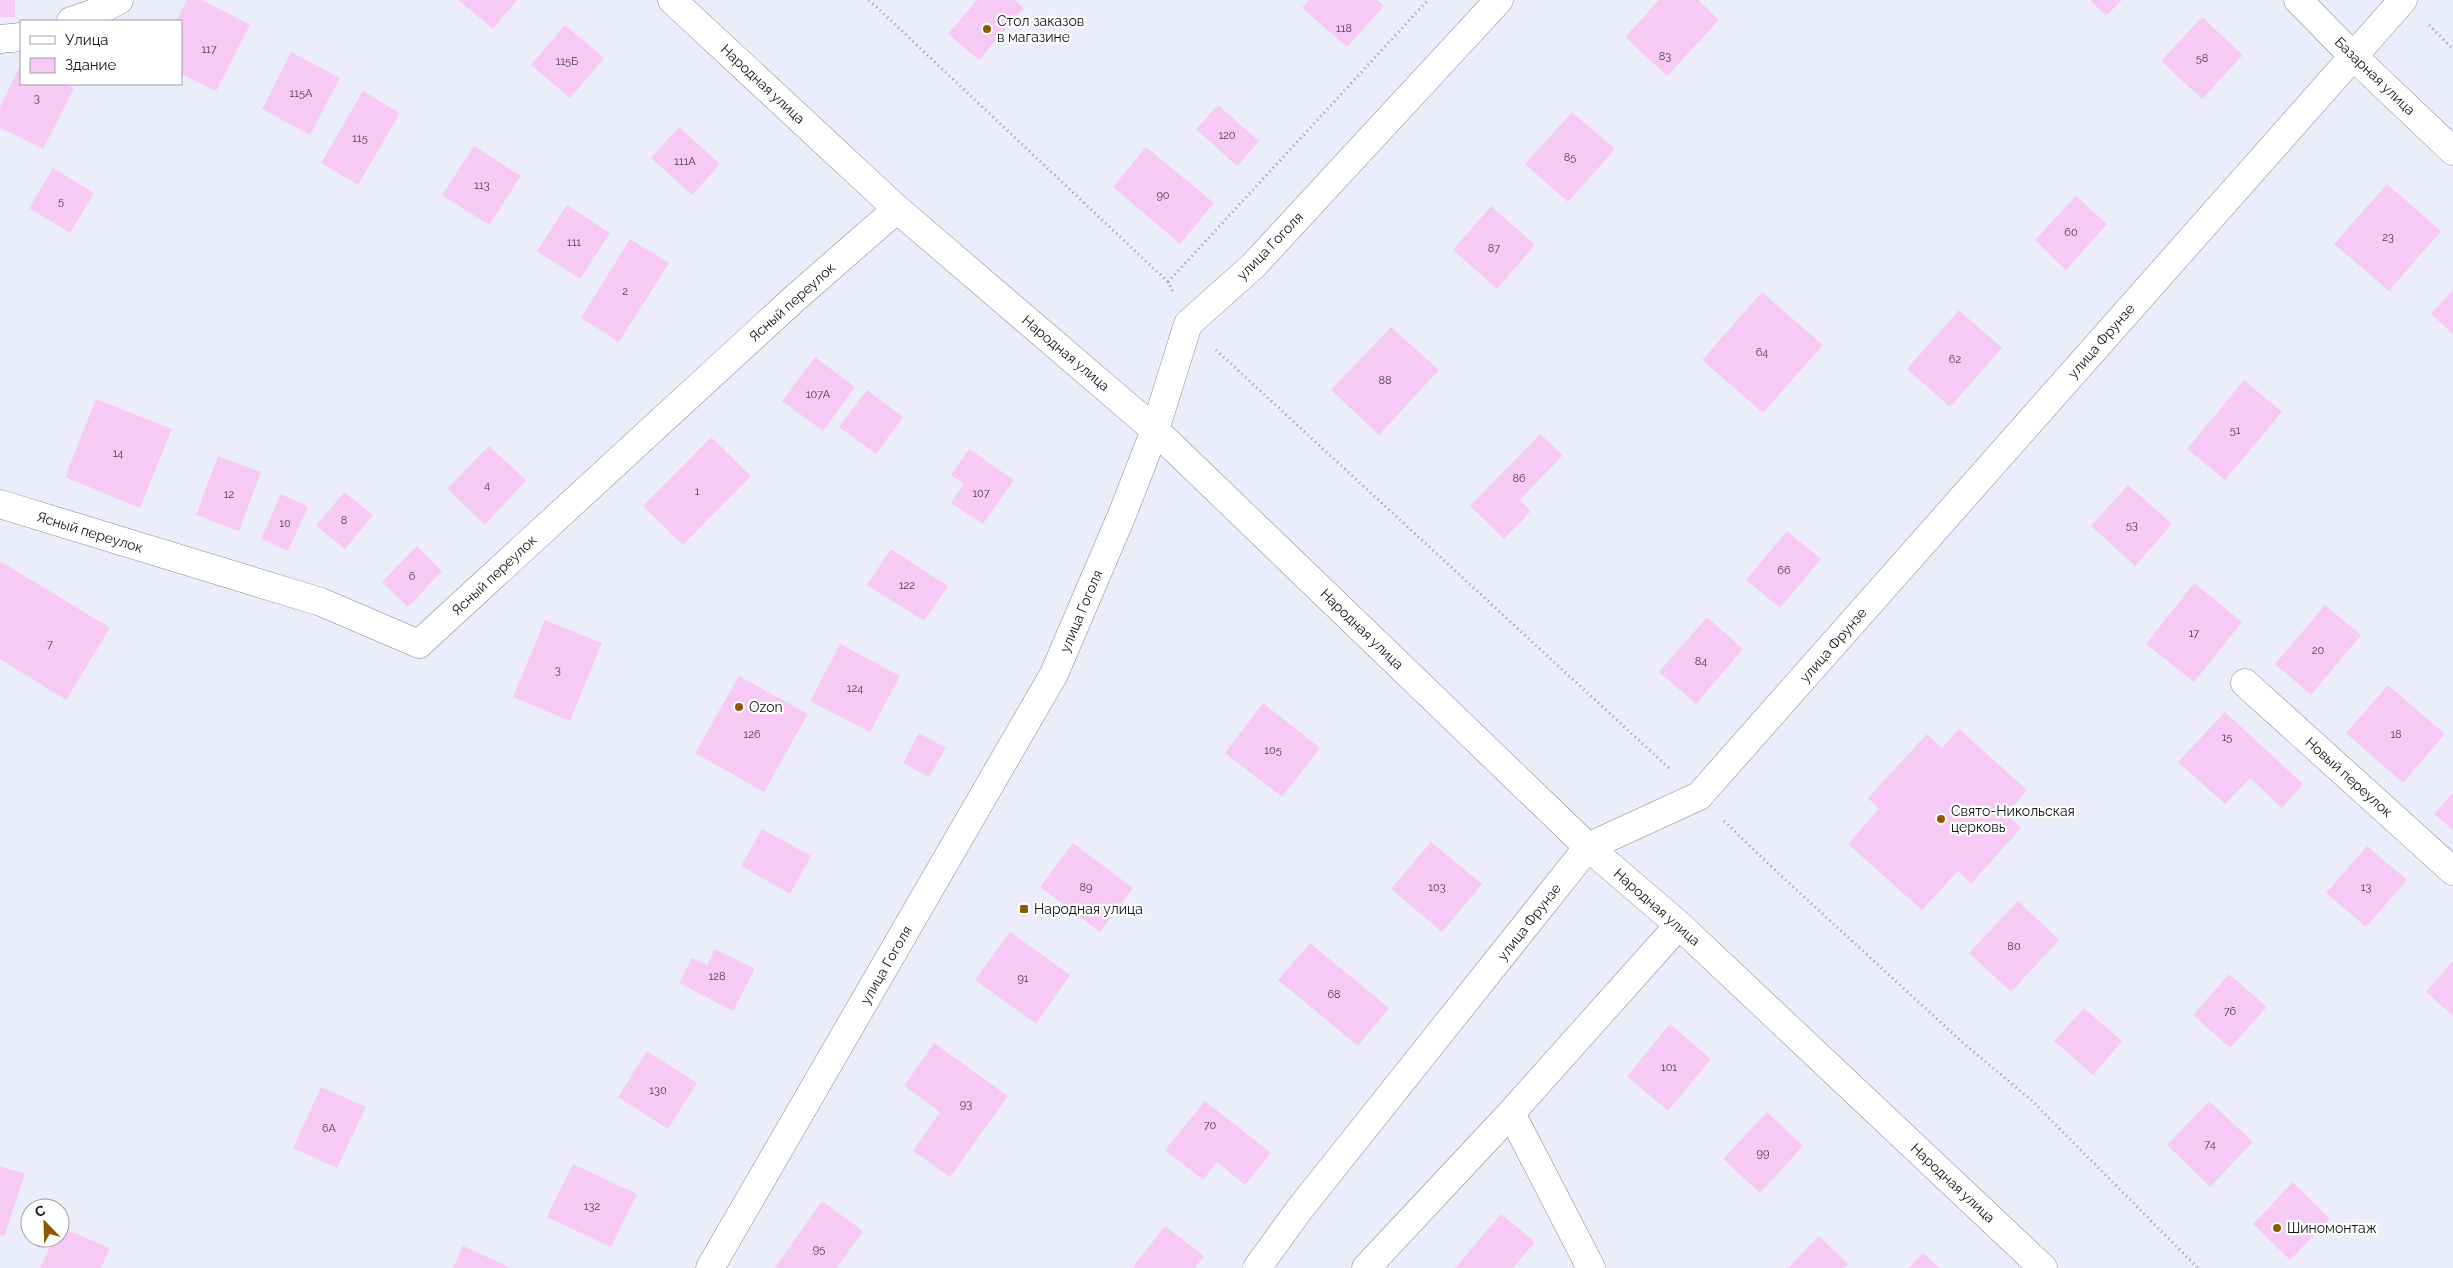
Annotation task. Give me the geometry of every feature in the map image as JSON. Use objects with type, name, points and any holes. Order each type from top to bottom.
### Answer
[{"type":"street","points":[[74,20],[92,14],[119,0]]},
{"type":"street","name":"Народная улица","points":[[672,0],[897,209],[1155,430],[1588,847],[1679,925],[2043,1268]]},
{"type":"street","name":"улица Гоголя","points":[[710,1268],[1054,674],[1155,430],[1188,324],[1253,266],[1499,0]]},
{"type":"street","name":"Базарная улица","points":[[2298,0],[2353,56],[2453,151]]},
{"type":"street","name":"улица Фрунзе","points":[[1257,1268],[1300,1210],[1588,847],[1699,796],[2403,0]]},
{"type":"street","points":[[0,39],[20,37]]},
{"type":"street","name":"Ясный переулок","points":[[0,504],[320,602],[419,644],[794,299],[897,209]]},
{"type":"street","name":"Новый переулок","points":[[2245,683],[2453,871]]},
{"type":"street","points":[[1366,1268],[1511,1112],[1679,925]]},
{"type":"street","points":[[1511,1112],[1592,1268]]},
{"type":"path","points":[[869,0],[1168,282],[1188,324],[1699,796],[1785,880],[1961,1041],[2030,1100],[2198,1268]]},
{"type":"path","points":[[1168,282],[1428,0]]},
{"type":"building","points":[[0,0],[15,0],[15,17],[0,17]]},
{"type":"building","points":[[187,0],[202,0],[250,25],[216,91],[182,74],[182,20],[177,20]]},
{"type":"building","points":[[458,0],[517,0],[493,29]]},
{"type":"building","points":[[977,0],[1014,0],[1024,8],[979,60],[948,34]]},
{"type":"building","points":[[1309,0],[1377,0],[1384,6],[1347,47],[1302,8]]},
{"type":"building","points":[[1659,0],[1698,0],[1719,20],[1667,76],[1625,37]]},
{"type":"building","points":[[2090,0],[2122,0],[2106,16]]},
{"type":"building","points":[[2202,17],[2243,55],[2202,99],[2161,61]]},
{"type":"building","points":[[565,25],[604,58],[570,98],[531,65]]},
{"type":"building","points":[[291,52],[340,78],[310,135],[262,109]]},
{"type":"building","points":[[20,66],[20,85],[67,85],[74,88],[43,149],[0,128],[0,107]]},
{"type":"building","points":[[363,91],[400,113],[358,185],[321,163]]},
{"type":"building","points":[[1218,105],[1259,141],[1237,166],[1196,129]]},
{"type":"building","points":[[1572,112],[1615,149],[1568,202],[1525,164]]},
{"type":"building","points":[[679,127],[720,164],[692,195],[651,158]]},
{"type":"building","points":[[474,146],[521,176],[489,225],[442,195]]},
{"type":"building","points":[[1146,147],[1214,203],[1180,244],[1113,187]]},
{"type":"building","points":[[53,168],[94,193],[70,233],[29,208]]},
{"type":"building","points":[[2387,184],[2441,231],[2389,291],[2334,244]]},
{"type":"building","points":[[2076,196],[2107,224],[2066,270],[2035,240]]},
{"type":"building","points":[[567,205],[610,233],[580,279],[537,251]]},
{"type":"building","points":[[1491,206],[1535,245],[1497,289],[1453,250]]},
{"type":"building","points":[[630,239],[669,263],[619,342],[581,318]]},
{"type":"building","points":[[2453,290],[2453,334],[2431,314]]},
{"type":"building","points":[[1762,292],[1823,345],[1763,413],[1702,360]]},
{"type":"building","points":[[1959,310],[2002,348],[1950,407],[1907,369]]},
{"type":"building","points":[[1391,327],[1439,370],[1379,435],[1331,390]]},
{"type":"building","points":[[815,357],[855,387],[823,431],[782,401]]},
{"type":"building","points":[[2244,380],[2282,412],[2225,480],[2187,449]]},
{"type":"building","points":[[867,390],[903,417],[876,454],[839,427]]},
{"type":"building","points":[[96,399],[172,429],[140,508],[65,477]]},
{"type":"building","points":[[1540,434],[1563,455],[1520,500],[1531,511],[1504,539],[1470,506]]},
{"type":"building","points":[[711,437],[751,476],[683,545],[643,506]]},
{"type":"building","points":[[489,446],[526,480],[485,525],[447,489]]},
{"type":"building","points":[[969,449],[1014,480],[983,524],[951,503],[964,484],[951,475]]},
{"type":"building","points":[[218,456],[261,472],[239,531],[196,515]]},
{"type":"building","points":[[2128,485],[2172,524],[2135,566],[2091,526]]},
{"type":"building","points":[[344,492],[373,515],[345,549],[316,526]]},
{"type":"building","points":[[281,494],[308,507],[288,551],[261,539]]},
{"type":"building","points":[[1787,531],[1821,559],[1780,608],[1746,580]]},
{"type":"building","points":[[417,546],[442,571],[408,607],[382,582]]},
{"type":"building","points":[[891,549],[948,586],[924,621],[867,585]]},
{"type":"building","points":[[0,561],[110,628],[66,700],[0,659]]},
{"type":"building","points":[[2194,583],[2242,622],[2194,682],[2146,644]]},
{"type":"building","points":[[2325,605],[2361,635],[2311,695],[2275,664]]},
{"type":"building","points":[[1707,617],[1743,649],[1696,704],[1659,672]]},
{"type":"building","points":[[545,620],[602,643],[570,721],[513,697]]},
{"type":"building","points":[[840,644],[900,676],[870,732],[810,701]]},
{"type":"building","points":[[739,676],[808,714],[764,792],[695,753]]},
{"type":"building","points":[[2388,685],[2445,734],[2403,783],[2346,733]]},
{"type":"building","points":[[1263,703],[1320,748],[1282,797],[1225,753]]},
{"type":"building","points":[[2225,712],[2303,784],[2282,808],[2250,778],[2225,804],[2178,762]]},
{"type":"building","name":"Свято-Никольская церковь","points":[[1959,729],[2027,790],[2006,814],[2021,828],[1971,884],[1958,871],[1922,910],[1848,844],[1879,809],[1868,798],[1927,734],[1942,748]]},
{"type":"building","points":[[919,733],[946,748],[929,777],[903,763]]},
{"type":"building","points":[[2453,793],[2453,830],[2434,814]]},
{"type":"building","points":[[762,829],[811,856],[790,894],[741,866]]},
{"type":"building","points":[[1431,842],[1482,884],[1442,932],[1391,889]]},
{"type":"building","points":[[1073,843],[1133,888],[1100,932],[1040,887]]},
{"type":"building","points":[[2367,846],[2407,880],[2366,927],[2326,893]]},
{"type":"building","points":[[2018,901],[2059,940],[2011,992],[1969,953]]},
{"type":"building","points":[[1010,932],[1070,975],[1036,1024],[975,980]]},
{"type":"building","points":[[1310,943],[1389,1008],[1358,1046],[1278,980]]},
{"type":"building","points":[[715,949],[755,969],[733,1011],[679,983],[692,958],[707,965]]},
{"type":"building","points":[[2453,961],[2453,1016],[2426,992]]},
{"type":"building","points":[[2229,974],[2267,1007],[2230,1048],[2193,1015]]},
{"type":"building","points":[[2084,1008],[2122,1041],[2093,1075],[2054,1041]]},
{"type":"building","points":[[1670,1024],[1711,1059],[1668,1111],[1627,1076]]},
{"type":"building","points":[[934,1043],[1008,1096],[950,1177],[913,1151],[940,1112],[904,1086]]},
{"type":"building","points":[[647,1051],[697,1083],[668,1129],[618,1097]]},
{"type":"building","points":[[321,1087],[366,1107],[337,1168],[293,1148]]},
{"type":"building","points":[[1205,1101],[1271,1153],[1245,1185],[1217,1162],[1203,1180],[1165,1150]]},
{"type":"building","points":[[2209,1101],[2253,1142],[2210,1187],[2167,1145]]},
{"type":"building","points":[[1767,1112],[1803,1146],[1760,1193],[1723,1159]]},
{"type":"building","points":[[573,1164],[637,1194],[611,1247],[547,1217]]},
{"type":"building","points":[[0,1166],[25,1174],[4,1236],[0,1235]]},
{"type":"building","points":[[2293,1182],[2330,1219],[2290,1260],[2253,1224]]},
{"type":"building","points":[[822,1201],[863,1231],[837,1268],[775,1268]]},
{"type":"building","points":[[1501,1214],[1535,1242],[1513,1268],[1455,1268]]},
{"type":"building","points":[[1165,1226],[1204,1256],[1195,1268],[1132,1268]]},
{"type":"building","points":[[70,1231],[110,1248],[101,1268],[40,1268],[49,1248],[70,1248]]},
{"type":"building","points":[[1819,1236],[1848,1264],[1844,1268],[1788,1268]]},
{"type":"building","points":[[463,1246],[511,1268],[453,1268]]},
{"type":"building","points":[[1923,1253],[1939,1268],[1909,1268]]},
{"type":"place","name":"Стол заказов в магазине","points":[[987,29]]},
{"type":"place","name":"Ozon","points":[[739,707]]},
{"type":"place","name":"Свято-Никольская церковь","points":[[1941,819]]},
{"type":"place","name":"Народная улица","points":[[1024,909]]},
{"type":"place","name":"Шиномонтаж","points":[[2277,1228]]}]
